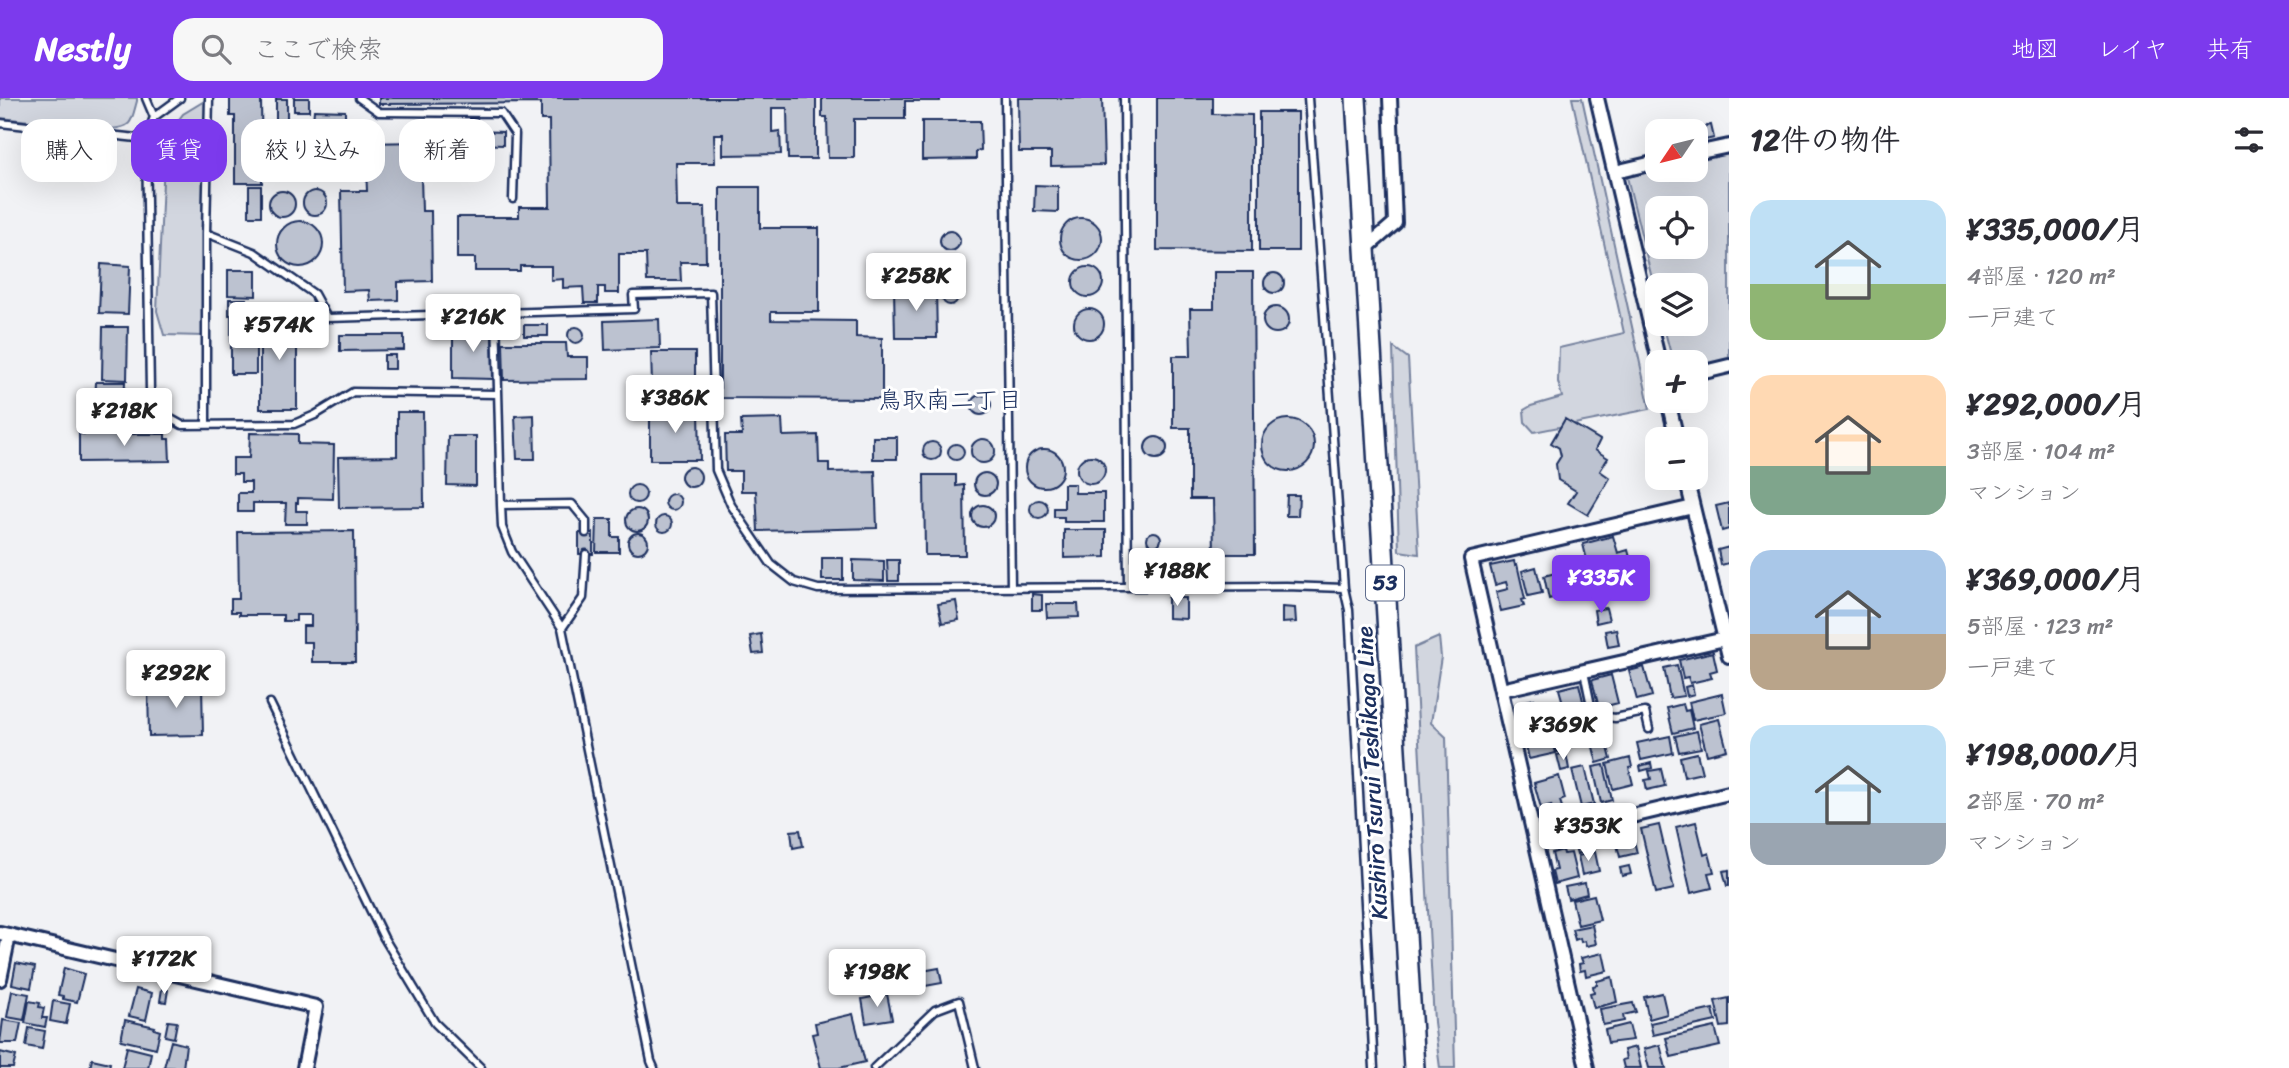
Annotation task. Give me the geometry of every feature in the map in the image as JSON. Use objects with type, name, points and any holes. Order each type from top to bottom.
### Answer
[{"type":"main road","name":"Kushiro Tsurui Teshikaga Line","points":[[1356,98],[1414,1068]]},
{"type":"street","points":[[1366,248],[1395,223],[1390,98]]},
{"type":"street","points":[[1597,98],[1656,350]]},
{"type":"street","points":[[1708,150],[1729,146]]},
{"type":"street","points":[[1615,172],[1645,165]]},
{"type":"street","points":[[1708,371],[1729,366]]},
{"type":"street","points":[[1689,490],[1727,638],[1729,656]]},
{"type":"street","points":[[1587,1068],[1471,559],[1693,507]]},
{"type":"street","points":[[1501,690],[1727,638]]},
{"type":"street","points":[[1535,839],[1729,793]]},
{"type":"street","points":[[0,979],[5,934],[316,1007],[304,1068]]},
{"type":"lane","points":[[146,98],[154,117],[180,98]]},
{"type":"lane","points":[[206,423],[209,98]]},
{"type":"lane","points":[[359,98],[379,112],[501,113],[515,134],[513,199]]},
{"type":"lane","points":[[1005,98],[1011,588]]},
{"type":"lane","points":[[1124,98],[1128,587]]},
{"type":"lane","points":[[1308,98],[1349,624],[1374,1068]]},
{"type":"lane","points":[[0,123],[131,137]]},
{"type":"lane","points":[[147,182],[150,391],[164,415],[182,425],[294,424],[315,415],[353,392],[498,394]]},
{"type":"lane","points":[[206,233],[254,252],[314,295],[327,318],[634,309],[633,295],[711,293],[716,470],[732,505],[771,564],[794,582],[818,589],[1345,588]]},
{"type":"lane","points":[[496,313],[502,527],[512,552],[562,628],[654,1068]]},
{"type":"lane","points":[[501,505],[572,504],[586,521],[586,533]]},
{"type":"lane","points":[[562,628],[583,598],[586,554]]},
{"type":"lane","points":[[1583,671],[1593,715],[1615,718],[1644,712],[1649,729]]},
{"type":"lane","points":[[270,702],[384,938],[435,1023],[481,1068]]},
{"type":"lane","points":[[874,1068],[935,1010],[959,1001],[975,1068]]},
{"type":"shaded area","points":[[0,98],[137,98],[130,122],[117,128],[117,119],[0,118]]},
{"type":"shaded area","points":[[1572,98],[1582,98],[1645,386],[1645,410],[1534,432],[1525,422],[1524,410],[1562,397],[1558,382],[1559,348],[1624,333]]},
{"type":"shaded area","points":[[206,100],[206,119],[179,119]]},
{"type":"shaded area","points":[[1729,152],[1729,363],[1708,368],[1708,350],[1670,350],[1666,336],[1708,336],[1708,273],[1651,273],[1647,259],[1708,259],[1708,196],[1645,196],[1645,250],[1627,177],[1645,173],[1645,182],[1708,182],[1708,157]]},
{"type":"shaded area","points":[[163,182],[205,182],[203,336],[164,335],[157,311]]},
{"type":"shaded area","points":[[1393,347],[1408,358],[1419,554],[1399,551]]},
{"type":"shaded area","points":[[1439,637],[1441,657],[1431,723],[1446,737],[1455,1068],[1440,1068],[1434,1022],[1414,648]]},
{"type":"building","points":[[230,98],[261,98],[261,119],[241,119],[241,182],[262,183],[235,183],[235,116],[230,116]]},
{"type":"building","points":[[294,98],[309,98],[309,111],[294,111]]},
{"type":"building","points":[[379,98],[816,98],[816,159],[788,159],[787,108],[772,108],[772,132],[780,131],[781,154],[723,155],[723,134],[714,134],[715,163],[676,163],[677,207],[705,207],[706,262],[680,262],[681,281],[647,281],[646,254],[619,254],[619,293],[605,293],[605,287],[598,287],[598,303],[584,303],[583,287],[563,288],[563,279],[551,280],[551,266],[520,266],[520,271],[475,271],[475,258],[457,258],[457,217],[519,217],[519,207],[550,207],[549,120],[541,120],[541,103],[379,104]]},
{"type":"building","points":[[822,98],[940,98],[940,101],[905,101],[905,119],[854,119],[854,158],[828,158],[827,117],[822,117]]},
{"type":"building","points":[[1018,98],[1102,98],[1104,165],[1051,166],[1051,152],[1019,152]]},
{"type":"building","points":[[1157,98],[1213,98],[1213,114],[1252,115],[1252,251],[1157,250]]},
{"type":"building","points":[[276,99],[287,99],[287,119],[276,119]]},
{"type":"building","points":[[314,110],[345,111],[345,119],[313,119]]},
{"type":"building","points":[[1259,112],[1298,112],[1298,251],[1259,251]]},
{"type":"building","points":[[922,121],[980,121],[981,150],[976,151],[976,159],[922,160]]},
{"type":"building","points":[[1711,125],[1714,138],[1708,139],[1708,126]]},
{"type":"building","points":[[495,132],[503,132],[503,145],[495,145]]},
{"type":"building","points":[[399,142],[399,182],[421,182],[422,211],[431,211],[432,281],[398,282],[398,300],[370,301],[369,290],[343,291],[341,191],[367,191],[367,182],[385,182],[385,143]]},
{"type":"building","points":[[1035,185],[1058,186],[1058,212],[1034,211]]},
{"type":"building","points":[[249,186],[261,186],[261,216],[249,216]]},
{"type":"building","points":[[720,187],[760,187],[760,228],[819,228],[819,312],[771,312],[771,320],[856,321],[856,337],[882,338],[882,399],[720,398]]},
{"type":"building","points":[[282,191],[291,195],[295,204],[291,213],[282,217],[273,213],[269,204],[273,195]]},
{"type":"building","points":[[315,191],[326,198],[327,203],[320,214],[315,215],[304,208],[303,203],[310,192]]},
{"type":"building","points":[[1081,218],[1096,224],[1102,239],[1096,254],[1081,260],[1066,254],[1060,239],[1066,224]]},
{"type":"building","points":[[300,221],[316,228],[323,244],[316,260],[300,267],[284,260],[277,244],[284,228]]},
{"type":"building","points":[[950,231],[957,234],[960,241],[957,248],[950,251],[943,248],[940,241],[943,234]]},
{"type":"building","points":[[946,262],[954,262],[960,272],[954,282],[946,282],[940,276],[940,268]]},
{"type":"building","points":[[101,264],[130,266],[128,314],[99,313]]},
{"type":"building","points":[[1088,267],[1099,271],[1103,282],[1099,293],[1088,297],[1077,293],[1073,282],[1077,271]]},
{"type":"building","points":[[228,270],[256,270],[256,296],[228,295]]},
{"type":"building","points":[[1214,272],[1253,272],[1255,554],[1214,554],[1213,499],[1190,499],[1190,428],[1173,428],[1173,356],[1191,356],[1190,309],[1214,309]]},
{"type":"building","points":[[1274,273],[1281,276],[1284,283],[1281,290],[1274,293],[1267,290],[1264,283],[1267,276]]},
{"type":"building","points":[[894,288],[936,288],[937,338],[895,338]]},
{"type":"building","points":[[947,289],[953,289],[958,297],[956,303],[947,305],[942,300],[942,294]]},
{"type":"building","points":[[229,299],[246,299],[246,315],[229,315]]},
{"type":"building","points":[[1276,307],[1285,311],[1289,320],[1285,329],[1276,333],[1267,329],[1263,320],[1267,311]]},
{"type":"building","points":[[1089,309],[1095,310],[1103,318],[1103,330],[1095,338],[1089,339],[1083,338],[1075,330],[1074,324],[1075,318],[1083,310]]},
{"type":"building","points":[[260,316],[297,316],[297,409],[260,409]]},
{"type":"building","points":[[231,317],[256,318],[256,374],[231,374]]},
{"type":"building","points":[[659,319],[660,348],[605,350],[604,321]]},
{"type":"building","points":[[524,325],[548,325],[548,336],[524,336]]},
{"type":"building","points":[[103,327],[128,327],[127,380],[102,379]]},
{"type":"building","points":[[576,327],[584,335],[576,343],[568,335]]},
{"type":"building","points":[[453,329],[492,329],[493,379],[453,378]]},
{"type":"building","points":[[340,335],[404,335],[404,350],[340,351]]},
{"type":"building","points":[[503,343],[566,343],[567,357],[588,357],[588,379],[504,380]]},
{"type":"building","points":[[651,352],[695,352],[695,384],[652,385]]},
{"type":"building","points":[[384,355],[395,355],[395,369],[384,369]]},
{"type":"building","points":[[96,382],[125,382],[124,404],[95,403]]},
{"type":"building","points":[[981,395],[988,398],[991,405],[988,412],[981,415],[974,412],[971,405],[974,398]]},
{"type":"building","points":[[650,410],[699,410],[700,460],[650,460]]},
{"type":"building","points":[[397,412],[423,412],[424,507],[339,508],[338,457],[397,456]]},
{"type":"building","points":[[534,415],[535,459],[517,459],[515,416]]},
{"type":"building","points":[[782,419],[783,436],[818,435],[819,463],[829,463],[829,472],[875,471],[877,528],[758,531],[756,491],[741,491],[741,471],[726,471],[725,435],[742,435],[741,420]]},
{"type":"building","points":[[1288,419],[1298,421],[1306,427],[1312,435],[1312,455],[1306,463],[1298,469],[1288,471],[1278,469],[1270,463],[1264,455],[1262,445],[1264,435],[1270,427],[1278,421]]},
{"type":"building","points":[[1565,419],[1600,440],[1595,450],[1608,458],[1600,471],[1610,478],[1588,515],[1568,503],[1576,491],[1558,480],[1556,464],[1561,456],[1559,448],[1551,443]]},
{"type":"building","points":[[250,433],[298,434],[298,444],[334,445],[333,499],[298,498],[296,503],[296,511],[307,511],[307,524],[285,524],[286,503],[253,503],[253,512],[238,512],[238,493],[251,493],[251,482],[241,482],[241,474],[233,474],[233,458],[249,458]]},
{"type":"building","points":[[79,434],[165,434],[165,439],[169,439],[170,461],[79,462]]},
{"type":"building","points":[[448,436],[476,436],[476,486],[447,485]]},
{"type":"building","points":[[873,437],[897,437],[897,459],[873,459]]},
{"type":"building","points":[[1156,437],[1164,440],[1167,448],[1164,456],[1156,459],[1148,456],[1145,448],[1148,440]]},
{"type":"building","points":[[983,439],[994,446],[995,451],[988,462],[983,463],[972,456],[971,451],[978,440]]},
{"type":"building","points":[[932,442],[938,445],[941,451],[938,457],[932,460],[926,457],[923,451],[926,445]]},
{"type":"building","points":[[956,444],[962,446],[962,458],[956,460],[950,458],[948,452],[950,446]]},
{"type":"building","points":[[1044,449],[1057,455],[1063,468],[1057,481],[1044,487],[1031,481],[1025,468],[1031,455]]},
{"type":"building","points":[[1091,456],[1101,460],[1105,470],[1101,480],[1091,484],[1081,480],[1077,470],[1081,460]]},
{"type":"building","points":[[687,467],[695,467],[701,477],[695,487],[687,487],[681,481],[681,473]]},
{"type":"building","points":[[985,473],[993,476],[996,484],[993,492],[985,495],[977,492],[974,484],[977,476]]},
{"type":"building","points":[[924,475],[956,475],[956,486],[964,485],[965,555],[925,555]]},
{"type":"building","points":[[1064,484],[1075,484],[1075,493],[1104,493],[1104,522],[1064,522],[1064,517],[1054,517],[1054,508],[1064,508]]},
{"type":"building","points":[[633,485],[641,485],[646,494],[644,501],[633,503],[628,498],[628,490]]},
{"type":"building","points":[[670,494],[676,494],[681,502],[679,508],[670,510],[665,505],[665,499]]},
{"type":"building","points":[[1287,495],[1299,495],[1298,516],[1286,516]]},
{"type":"building","points":[[1035,500],[1043,500],[1048,509],[1046,516],[1035,518],[1030,513],[1030,505]]},
{"type":"building","points":[[1729,503],[1729,529],[1722,531],[1716,506]]},
{"type":"building","points":[[983,505],[991,508],[994,516],[991,524],[983,527],[975,524],[972,516],[975,508]]},
{"type":"building","points":[[637,509],[647,516],[648,520],[641,530],[637,531],[627,524],[626,520],[633,510]]},
{"type":"building","points":[[664,516],[670,518],[670,530],[664,532],[658,530],[656,524],[658,518]]},
{"type":"building","points":[[597,519],[612,519],[612,537],[619,537],[619,552],[596,552]]},
{"type":"building","points":[[1064,530],[1106,530],[1106,557],[1064,558]]},
{"type":"building","points":[[354,531],[355,662],[312,662],[312,642],[303,642],[303,626],[311,626],[311,615],[296,615],[296,621],[283,621],[283,615],[239,615],[239,612],[231,612],[231,599],[239,599],[238,532]]},
{"type":"building","points":[[1154,532],[1159,534],[1159,544],[1154,546],[1149,544],[1147,539],[1149,534]]},
{"type":"building","points":[[579,533],[593,533],[593,554],[579,554]]},
{"type":"building","points":[[638,533],[645,536],[648,543],[645,550],[638,553],[631,550],[628,543],[631,536]]},
{"type":"building","points":[[1613,536],[1618,553],[1628,550],[1632,565],[1621,567],[1626,586],[1595,593],[1583,544]]},
{"type":"building","points":[[1729,547],[1729,563],[1721,565],[1718,550]]},
{"type":"building","points":[[1145,550],[1167,550],[1167,574],[1145,575]]},
{"type":"building","points":[[822,558],[843,558],[843,580],[822,580]]},
{"type":"building","points":[[853,560],[884,561],[884,581],[853,580]]},
{"type":"building","points":[[887,560],[899,560],[899,581],[888,581]]},
{"type":"building","points":[[1514,561],[1525,599],[1522,600],[1524,606],[1501,611],[1496,592],[1508,589],[1506,582],[1495,585],[1490,566]]},
{"type":"building","points":[[1536,567],[1542,593],[1528,596],[1522,571]]},
{"type":"building","points":[[1571,571],[1572,576],[1580,574],[1584,592],[1568,596],[1563,573]]},
{"type":"building","points":[[1559,572],[1564,595],[1549,599],[1544,576]]},
{"type":"building","points":[[1032,594],[1042,595],[1042,610],[1032,610]]},
{"type":"building","points":[[1168,598],[1186,598],[1186,619],[1168,618]]},
{"type":"building","points":[[956,601],[959,620],[942,623],[938,604]]},
{"type":"building","points":[[1046,604],[1078,604],[1079,617],[1047,618]]},
{"type":"building","points":[[1282,607],[1295,608],[1296,622],[1282,623]]},
{"type":"building","points":[[1606,608],[1609,620],[1596,623],[1594,610]]},
{"type":"building","points":[[1616,629],[1619,645],[1608,647],[1605,631]]},
{"type":"building","points":[[761,634],[763,653],[753,654],[750,636]]},
{"type":"building","points":[[1713,652],[1717,670],[1710,672],[1712,678],[1690,683],[1688,677],[1683,678],[1679,660]]},
{"type":"building","points":[[1677,665],[1684,696],[1670,698],[1664,668]]},
{"type":"building","points":[[1644,667],[1652,696],[1637,700],[1629,671]]},
{"type":"building","points":[[1611,675],[1618,703],[1599,708],[1592,680]]},
{"type":"building","points":[[1579,684],[1584,705],[1565,710],[1559,689]]},
{"type":"building","points":[[202,685],[203,735],[149,736],[148,686]]},
{"type":"building","points":[[1692,685],[1694,694],[1687,696],[1685,687]]},
{"type":"building","points":[[1722,694],[1726,713],[1693,720],[1689,702]]},
{"type":"building","points":[[1534,699],[1542,732],[1527,736],[1519,703]]},
{"type":"building","points":[[1556,702],[1561,725],[1545,729],[1539,706]]},
{"type":"building","points":[[1683,704],[1685,711],[1689,710],[1693,728],[1673,733],[1667,708]]},
{"type":"building","points":[[1581,718],[1586,738],[1566,742],[1563,729],[1569,728],[1567,722]]},
{"type":"building","points":[[1719,719],[1727,750],[1707,755],[1699,724]]},
{"type":"building","points":[[1697,731],[1701,748],[1679,752],[1675,736]]},
{"type":"building","points":[[1670,736],[1673,753],[1641,760],[1637,743]]},
{"type":"building","points":[[1545,737],[1547,744],[1553,742],[1556,753],[1529,759],[1525,741]]},
{"type":"building","points":[[1564,740],[1566,750],[1557,752],[1555,742]]},
{"type":"building","points":[[1606,740],[1611,759],[1597,763],[1592,743]]},
{"type":"building","points":[[1566,753],[1569,769],[1561,771],[1557,755]]},
{"type":"building","points":[[1697,753],[1702,773],[1684,777],[1680,757]]},
{"type":"building","points":[[1630,758],[1632,767],[1629,768],[1633,784],[1613,789],[1607,764]]},
{"type":"building","points":[[1651,763],[1652,768],[1641,771],[1640,766]]},
{"type":"building","points":[[1604,765],[1612,800],[1601,803],[1593,767]]},
{"type":"building","points":[[1585,767],[1594,804],[1581,807],[1572,770]]},
{"type":"building","points":[[1661,769],[1665,786],[1647,790],[1645,780],[1651,779],[1649,771]]},
{"type":"building","points":[[1559,776],[1565,799],[1560,801],[1563,810],[1553,812],[1551,805],[1541,808],[1534,783]]},
{"type":"building","points":[[1696,822],[1704,855],[1709,853],[1714,872],[1708,873],[1712,888],[1691,893],[1676,827]]},
{"type":"building","points":[[1659,825],[1674,889],[1656,893],[1641,829]]},
{"type":"building","points":[[800,830],[803,846],[793,848],[791,831]]},
{"type":"building","points":[[1632,833],[1637,853],[1620,857],[1615,837]]},
{"type":"building","points":[[1581,841],[1583,852],[1577,854],[1574,843]]},
{"type":"building","points":[[1563,850],[1564,854],[1571,853],[1577,878],[1555,884],[1552,871],[1556,870],[1552,853]]},
{"type":"building","points":[[1595,852],[1599,871],[1582,875],[1578,856]]},
{"type":"building","points":[[1629,866],[1631,874],[1622,876],[1620,868]]},
{"type":"building","points":[[1729,870],[1729,886],[1727,886],[1723,871]]},
{"type":"building","points":[[1585,883],[1587,894],[1568,899],[1565,887]]},
{"type":"building","points":[[1594,895],[1600,920],[1578,925],[1572,900]]},
{"type":"building","points":[[1592,925],[1596,944],[1586,946],[1585,941],[1581,942],[1580,938],[1575,940],[1572,929]]},
{"type":"building","points":[[1603,953],[1607,971],[1586,976],[1585,970],[1580,971],[1579,964],[1583,963],[1581,958]]},
{"type":"building","points":[[16,963],[35,967],[31,988],[12,984]]},
{"type":"building","points":[[64,968],[84,974],[77,1002],[58,995]]},
{"type":"building","points":[[939,968],[942,983],[903,990],[900,975]]},
{"type":"building","points":[[1612,977],[1617,1002],[1594,1008],[1590,993],[1594,992],[1593,986],[1597,985],[1597,981]]},
{"type":"building","points":[[136,989],[152,993],[146,1020],[129,1016]]},
{"type":"building","points":[[162,989],[168,990],[166,1002],[160,1001]]},
{"type":"building","points":[[12,991],[29,994],[24,1020],[7,1017]]},
{"type":"building","points":[[1662,993],[1667,1014],[1649,1019],[1644,997]]},
{"type":"building","points":[[887,994],[892,1019],[866,1023],[862,999]]},
{"type":"building","points":[[1729,998],[1729,1026],[1721,1027],[1715,1001]]},
{"type":"building","points":[[29,1001],[40,1003],[39,1007],[44,1008],[42,1018],[47,1018],[45,1027],[25,1023]]},
{"type":"building","points":[[53,1001],[70,1004],[66,1024],[50,1021]]},
{"type":"building","points":[[1633,1003],[1636,1012],[1623,1015],[1624,1021],[1603,1025],[1600,1009]]},
{"type":"building","points":[[1713,1009],[1716,1021],[1653,1035],[1650,1023]]},
{"type":"building","points":[[853,1014],[865,1062],[839,1068],[821,1068],[812,1034],[817,1033],[815,1023]]},
{"type":"building","points":[[3,1020],[21,1023],[17,1043],[0,1043]]},
{"type":"building","points":[[125,1020],[155,1027],[154,1029],[160,1031],[156,1048],[121,1040]]},
{"type":"building","points":[[168,1021],[177,1022],[174,1038],[165,1036]]},
{"type":"building","points":[[1629,1024],[1633,1040],[1608,1043],[1605,1030]]},
{"type":"building","points":[[1715,1027],[1720,1046],[1671,1057],[1666,1038]]},
{"type":"building","points":[[29,1028],[45,1031],[42,1049],[26,1046]]},
{"type":"building","points":[[171,1041],[186,1045],[183,1068],[164,1067]]},
{"type":"building","points":[[1660,1045],[1666,1068],[1649,1068],[1644,1049]]},
{"type":"building","points":[[127,1047],[151,1053],[148,1068],[122,1068]]},
{"type":"building","points":[[1636,1047],[1641,1068],[1624,1068],[1624,1050]]},
{"type":"building","points":[[0,1052],[16,1056],[13,1068],[0,1068]]},
{"type":"building","points":[[92,1059],[110,1063],[109,1068],[90,1068]]},
{"type":"district","name":"鳥取南二丁目","points":[[950,400]]}]
